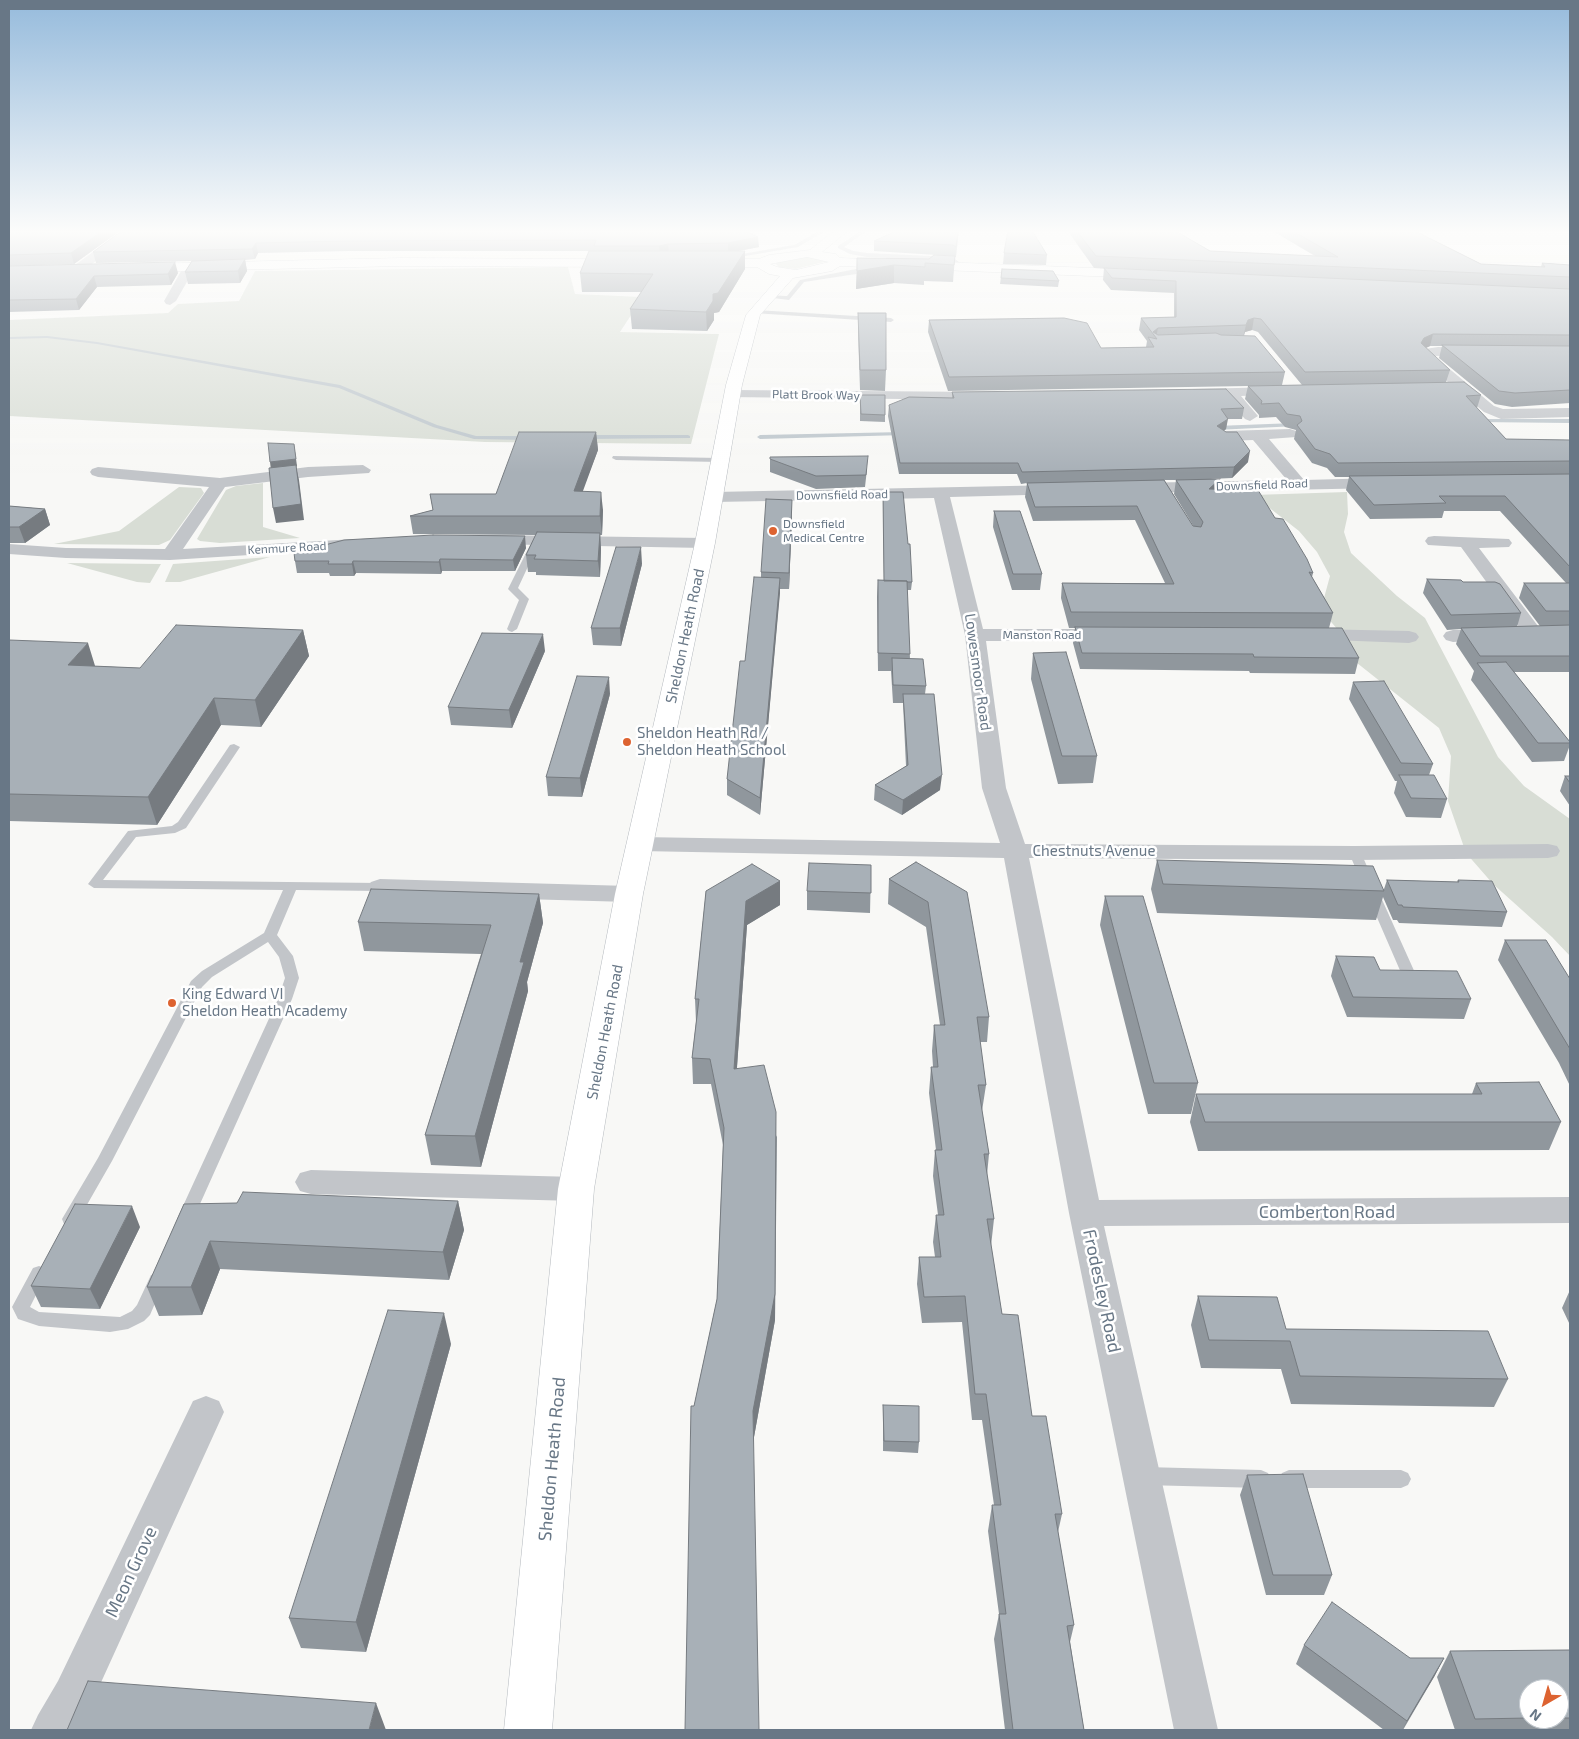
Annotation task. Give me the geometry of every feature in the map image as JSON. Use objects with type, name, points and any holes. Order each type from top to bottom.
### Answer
[{"type":"street","name":"Sheldon Heath Road","points":[[528,1730],[576,1189],[629,894],[705,543],[732,394],[759,311]]},
{"type":"street","points":[[1486,351],[1438,351],[1430,352],[1427,355],[1429,359],[1489,409],[1501,414],[1570,413]]},
{"type":"street","points":[[1180,393],[1229,392],[1291,384]]},
{"type":"street","points":[[1444,389],[1464,389]]},
{"type":"street","points":[[1229,392],[1250,416]]},
{"type":"street","name":"Platt Brook Way","points":[[732,394],[912,397],[1001,396]]},
{"type":"street","points":[[1225,436],[1290,434]]},
{"type":"street","points":[[1258,436],[1299,484]]},
{"type":"street","points":[[98,472],[220,483],[308,472],[363,470]]},
{"type":"street","name":"Downsfield Road","points":[[1115,489],[1166,492],[1299,484],[1402,482]]},
{"type":"street","points":[[170,555],[220,483]]},
{"type":"street","name":"Downsfield Road","points":[[714,497],[1076,490]]},
{"type":"street","name":"Lowesmoor Road","points":[[940,493],[975,635],[994,788],[1015,850]]},
{"type":"street","points":[[471,540],[705,543]]},
{"type":"street","points":[[1434,541],[1503,543]]},
{"type":"street","points":[[1453,636],[1543,634],[1466,542]]},
{"type":"street","name":"Kenmure Road","points":[[9,549],[66,553],[170,555],[375,543]]},
{"type":"street","name":"Manston Road","points":[[975,635],[1124,635]]},
{"type":"street","points":[[1293,636],[1409,637]]},
{"type":"street","name":"Chestnuts Avenue","points":[[640,844],[1355,853],[1548,852]]},
{"type":"street","name":"Frodesley Road","points":[[1015,850],[1085,1214],[1196,1730]]},
{"type":"street","points":[[380,887],[629,894]]},
{"type":"street","points":[[310,1182],[576,1189]]},
{"type":"street","name":"Comberton Road","points":[[1085,1214],[1570,1210]]},
{"type":"street","name":"Meon Grove","points":[[53,1730],[73,1696],[206,1412]]},
{"type":"lane","points":[[819,311],[891,320]]},
{"type":"lane","points":[[616,458],[720,460]]},
{"type":"lane","points":[[512,629],[524,599],[513,588],[536,541]]},
{"type":"lane","points":[[234,747],[182,826],[176,829],[132,834],[94,884],[380,887]]},
{"type":"lane","points":[[1355,853],[1409,975]]},
{"type":"lane","points":[[61,1235],[104,1161],[196,984],[207,974],[270,935],[291,887]]},
{"type":"lane","points":[[177,1237],[267,1039],[292,978],[286,956],[270,935]]},
{"type":"lane","points":[[47,1259],[21,1307],[24,1314],[39,1320],[110,1325],[122,1324],[138,1316],[144,1310],[164,1264]]},
{"type":"lane","points":[[1142,1476],[1220,1480],[1400,1479]]},
{"type":"shaded area","points":[[170,311],[634,311],[620,332],[719,334],[691,444],[485,442],[9,416],[9,320],[168,313]]},
{"type":"shaded area","points":[[263,483],[263,527],[300,538],[220,543],[197,539],[226,490],[236,486]]},
{"type":"shaded area","points":[[179,487],[201,488],[204,493],[170,540],[159,545],[54,544],[119,531]]},
{"type":"shaded area","points":[[1347,492],[1348,514],[1344,532],[1351,553],[1397,596],[1425,618],[1498,757],[1524,786],[1570,819],[1570,956],[1552,937],[1493,884],[1466,853],[1448,801],[1451,756],[1439,728],[1352,659],[1343,636],[1327,617],[1324,598],[1330,576],[1317,552],[1299,531],[1253,495]]},
{"type":"shaded area","points":[[270,557],[180,582],[165,582],[173,564]]},
{"type":"shaded area","points":[[67,563],[161,564],[150,583],[137,582]]},
{"type":"building","points":[[1176,311],[1570,311],[1570,335],[1433,334],[1424,338],[1421,343],[1450,370],[1305,372],[1261,319],[1254,318],[1248,320],[1246,325],[1158,328],[1153,332],[1158,335],[1216,333],[1221,335],[1255,336],[1285,372],[949,377],[929,320],[1064,318],[1087,323],[1101,348],[1154,347],[1148,337],[1157,339],[1141,318],[1176,317]]},
{"type":"building","points":[[858,313],[886,313],[886,370],[860,370]]},
{"type":"building","points":[[1442,345],[1570,346],[1570,390],[1515,393],[1499,391]]},
{"type":"building","points":[[1464,382],[1481,395],[1466,396],[1506,439],[1570,440],[1570,461],[1338,463],[1330,454],[1315,449],[1297,425],[1302,421],[1300,416],[1287,414],[1279,403],[1261,404],[1262,401],[1248,386]]},
{"type":"building","points":[[1226,389],[1244,408],[1221,409],[1228,419],[1217,426],[1226,432],[1237,432],[1250,451],[1234,467],[1022,472],[1018,463],[900,463],[889,405],[909,397],[954,398],[952,392]]},
{"type":"building","points":[[860,395],[885,395],[885,415],[861,414]]},
{"type":"building","points":[[519,432],[596,432],[574,491],[601,492],[600,516],[410,516],[433,510],[430,494],[496,494]]},
{"type":"building","points":[[268,443],[294,444],[296,459],[270,462]]},
{"type":"building","points":[[868,456],[866,475],[816,476],[770,459],[770,457]]},
{"type":"building","points":[[296,465],[301,504],[273,508],[269,468]]},
{"type":"building","points":[[1570,474],[1570,567],[1505,496],[1439,496],[1446,503],[1374,505],[1349,476]]},
{"type":"building","points":[[1220,479],[1209,489],[1258,490],[1275,518],[1283,519],[1307,559],[1313,573],[1309,572],[1333,613],[1071,612],[1062,583],[1174,584],[1137,506],[1035,507],[1027,483],[1164,480],[1193,526],[1201,527],[1203,522],[1176,480]]},
{"type":"building","points":[[883,492],[903,492],[908,544],[910,544],[912,582],[884,581]]},
{"type":"building","points":[[766,499],[792,500],[789,573],[761,572]]},
{"type":"building","points":[[9,506],[45,509],[19,527],[9,527]]},
{"type":"building","points":[[994,511],[1020,511],[1042,574],[1013,574]]},
{"type":"building","points":[[537,532],[600,533],[598,561],[534,559],[536,555],[526,555]]},
{"type":"building","points":[[433,535],[525,536],[513,560],[440,559],[439,562],[353,561],[352,564],[328,564],[329,561],[295,561],[294,553],[344,540]]},
{"type":"building","points":[[616,547],[641,547],[620,628],[591,628]]},
{"type":"building","points":[[754,577],[780,578],[760,798],[727,779],[740,661],[745,661]]},
{"type":"building","points":[[1427,579],[1495,582],[1500,584],[1521,613],[1451,615]]},
{"type":"building","points":[[878,580],[907,581],[910,654],[878,653]]},
{"type":"building","points":[[1524,583],[1570,583],[1570,611],[1546,611]]},
{"type":"building","points":[[176,625],[303,630],[255,700],[214,698],[148,797],[9,794],[9,640],[88,643],[68,665],[140,668]]},
{"type":"building","points":[[1570,625],[1570,656],[1480,656],[1461,628]]},
{"type":"building","points":[[1075,627],[1342,628],[1359,658],[1254,657],[1253,654],[1082,653]]},
{"type":"building","points":[[482,633],[543,634],[509,710],[448,707]]},
{"type":"building","points":[[1066,652],[1097,756],[1062,756],[1033,653]]},
{"type":"building","points":[[892,658],[923,659],[926,686],[893,685]]},
{"type":"building","points":[[1506,662],[1570,743],[1538,743],[1477,663]]},
{"type":"building","points":[[577,676],[609,677],[580,778],[546,777]]},
{"type":"building","points":[[1384,681],[1433,764],[1401,763],[1353,682]]},
{"type":"building","points":[[903,694],[934,694],[942,775],[903,800],[875,785],[908,765]]},
{"type":"building","points":[[1399,775],[1434,775],[1447,799],[1411,798]]},
{"type":"building","points":[[1565,776],[1570,776],[1570,783]]},
{"type":"building","points":[[1157,860],[1373,866],[1384,891],[1163,884]]},
{"type":"building","points":[[916,862],[967,892],[989,1017],[977,1017],[986,1085],[978,1085],[989,1154],[984,1154],[994,1219],[987,1219],[1002,1314],[1018,1315],[1032,1416],[1046,1416],[1062,1514],[1055,1514],[1074,1625],[1067,1626],[1084,1730],[1013,1730],[999,1614],[1006,1614],[992,1505],[1001,1505],[986,1394],[975,1394],[965,1296],[924,1297],[919,1257],[941,1257],[936,1215],[944,1215],[935,1150],[942,1150],[931,1067],[938,1067],[934,1025],[945,1025],[928,902],[889,879]]},
{"type":"building","points":[[809,863],[871,865],[871,893],[807,891]]},
{"type":"building","points":[[752,864],[780,881],[746,901],[734,1069],[764,1065],[776,1112],[775,1294],[753,1411],[759,1730],[685,1730],[691,1406],[694,1406],[717,1299],[724,1128],[710,1059],[692,1058],[699,999],[695,999],[706,891]]},
{"type":"building","points":[[1387,880],[1492,881],[1507,912],[1403,907],[1398,905]]},
{"type":"building","points":[[371,889],[539,894],[520,962],[524,962],[475,1136],[425,1135],[491,925],[358,922]]},
{"type":"building","points":[[1105,896],[1143,896],[1198,1083],[1154,1083]]},
{"type":"building","points":[[1505,940],[1546,940],[1570,979],[1570,1049]]},
{"type":"building","points":[[1336,956],[1374,957],[1380,970],[1457,971],[1471,999],[1353,997]]},
{"type":"building","points":[[1539,1082],[1561,1122],[1205,1122],[1196,1094],[1482,1094],[1476,1083]]},
{"type":"building","points":[[243,1192],[458,1201],[443,1252],[210,1241],[191,1287],[147,1287],[184,1204],[237,1203]]},
{"type":"building","points":[[75,1204],[132,1206],[90,1289],[31,1286]]},
{"type":"building","points":[[1198,1296],[1277,1297],[1286,1329],[1488,1331],[1508,1379],[1300,1376],[1290,1341],[1209,1340]]},
{"type":"building","points":[[388,1310],[444,1313],[356,1622],[289,1618]]},
{"type":"building","points":[[883,1405],[919,1406],[919,1442],[884,1441]]},
{"type":"building","points":[[1303,1474],[1332,1575],[1273,1575],[1247,1475]]},
{"type":"building","points":[[1332,1602],[1410,1658],[1444,1658],[1407,1721],[1304,1645]]},
{"type":"building","points":[[1570,1650],[1570,1718],[1569,1679],[1519,1679],[1519,1718],[1475,1719],[1450,1651]]},
{"type":"building","points":[[88,1681],[376,1703],[369,1730],[67,1730]]},
{"type":"waterway","points":[[9,338],[47,337],[97,343],[340,387],[435,426],[476,438],[528,438]]},
{"type":"waterway","points":[[1478,421],[1570,421]]},
{"type":"waterway","points":[[1216,428],[1295,425]]},
{"type":"waterway","points":[[760,437],[903,434]]},
{"type":"waterway","points":[[586,437],[688,437]]},
{"type":"place","name":"Downsfield Medical Centre","points":[[773,531]]},
{"type":"place","name":"Sheldon Heath Rd / Sheldon Heath School","points":[[627,742]]},
{"type":"place","name":"King Edward VI Sheldon Heath Academy","points":[[172,1003]]}]
